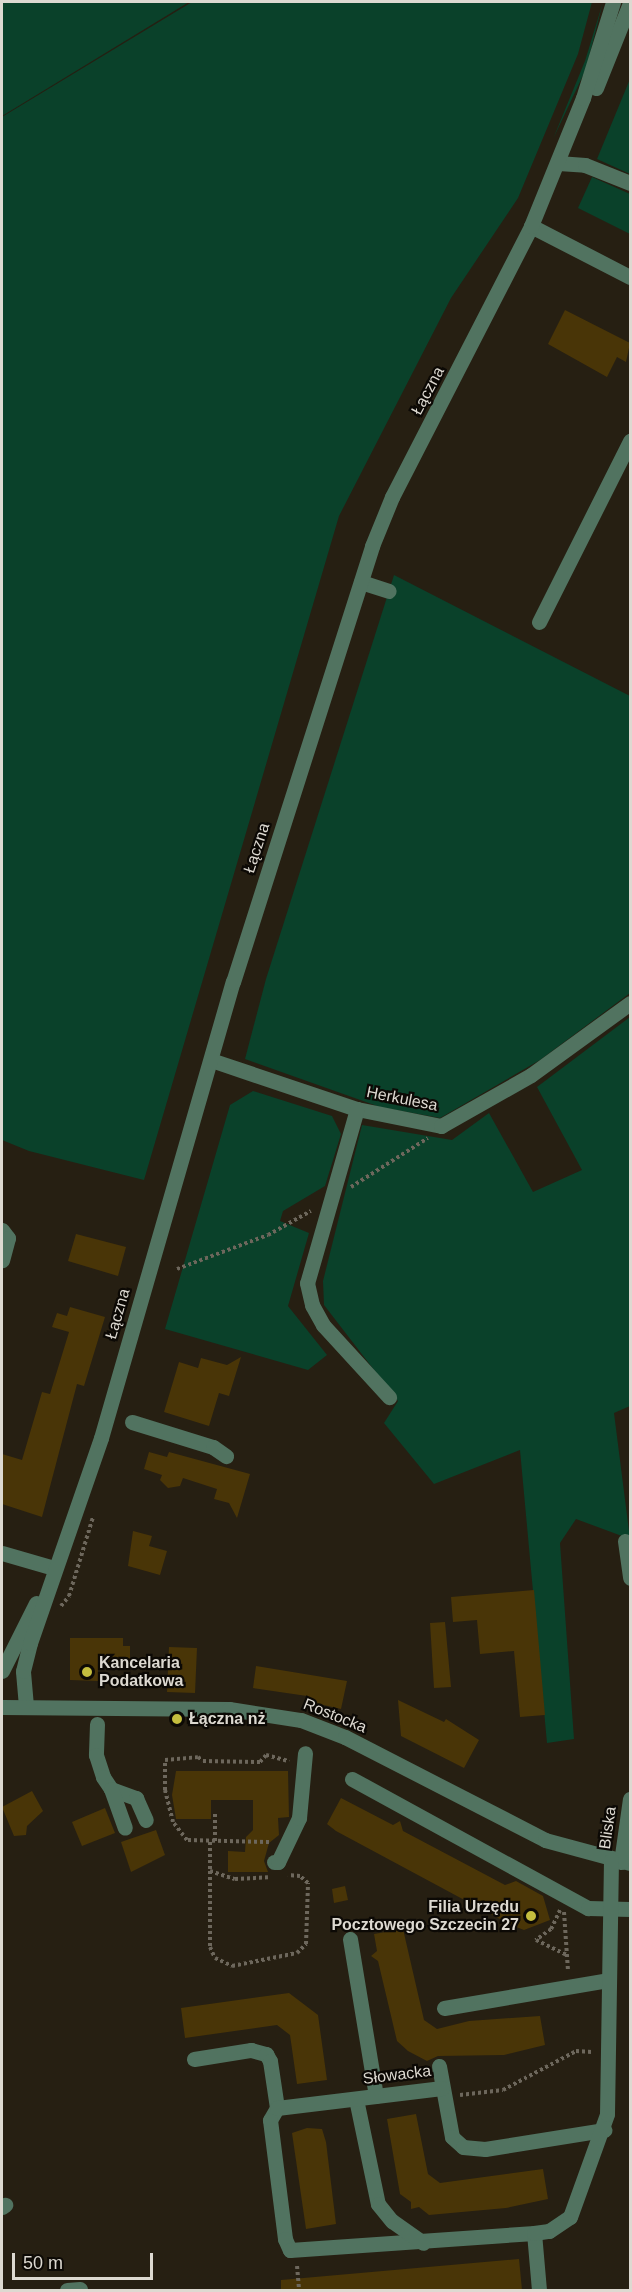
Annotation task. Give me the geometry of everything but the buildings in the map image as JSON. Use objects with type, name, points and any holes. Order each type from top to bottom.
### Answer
[{"type":"street","name":"Łączna","points":[[558,164],[613,2]]},
{"type":"street","name":"Łączna","points":[[26,1706],[25,1661],[54,1568],[101,1438],[211,1060],[361,582],[395,490],[531,226],[630,3]]},
{"type":"street","points":[[558,164],[585,165],[630,183]]},
{"type":"street","points":[[531,226],[630,277]]},
{"type":"street","points":[[539,622],[630,441]]},
{"type":"street","points":[[361,582],[389,591]]},
{"type":"street","name":"Herkulesa","points":[[211,1060],[357,1109],[441,1126],[531,1074],[630,1003]]},
{"type":"street","points":[[357,1109],[307,1283],[312,1305],[323,1324],[388,1396]]},
{"type":"street","points":[[2,1230],[8,1238],[2,1260]]},
{"type":"street","points":[[132,1422],[213,1447],[226,1456]]},
{"type":"street","points":[[625,1541],[630,1578]]},
{"type":"street","points":[[2,1554],[54,1568]]},
{"type":"street","name":"Łączna","points":[[2,1671],[54,1568]]},
{"type":"street","name":"Rostocka","points":[[2,1707],[229,1709],[301,1720],[345,1737],[545,1840],[621,1861]]},
{"type":"street","points":[[97,1724],[98,1766],[111,1789],[125,1828]]},
{"type":"street","points":[[274,1868],[299,1818],[304,1757]]},
{"type":"street","points":[[352,1779],[588,1908],[608,1911],[630,1909]]},
{"type":"street","points":[[111,1789],[136,1798],[146,1820]]},
{"type":"street","name":"Bliska","points":[[621,1861],[630,1799]]},
{"type":"street","points":[[194,2059],[251,2050],[266,2054],[277,2108],[270,2120],[285,2239],[296,2253],[549,2231],[570,2217],[604,2130],[608,1911],[621,1861]]},
{"type":"street","points":[[350,1939],[376,2096]]},
{"type":"street","points":[[444,2008],[608,1980]]},
{"type":"street","points":[[439,2066],[443,2092]]},
{"type":"street","name":"Słowacka","points":[[423,2243],[392,2221],[378,2204],[356,2099],[443,2092],[452,2138],[472,2150],[604,2130]]},
{"type":"street","points":[[277,2108],[356,2099]]},
{"type":"street","points":[[534,2233],[539,2290]]},
{"type":"path","points":[[58,1609],[69,1596],[95,1512]]},
{"type":"path","points":[[288,1842],[191,1841],[176,1828],[165,1790],[165,1760],[198,1757],[203,1761],[260,1762],[267,1755],[283,1762],[304,1757]]},
{"type":"path","points":[[215,1811],[210,1871],[210,1947],[215,1958],[232,1966],[297,1953],[306,1944],[308,1883],[300,1876],[282,1875]]},
{"type":"path","points":[[210,1871],[235,1880],[274,1868]]},
{"type":"path","points":[[567,1955],[536,1941],[551,1929],[557,1911],[564,1909],[565,1932],[567,1955],[569,1987]]},
{"type":"path","points":[[443,2092],[503,2090],[576,2052],[586,2052]]},
{"type":"path","points":[[296,2253],[299,2290]]},
{"type":"green space","points":[[2,2],[189,2],[2,116]]},
{"type":"green space","points":[[192,2],[592,2],[578,54],[518,198],[451,298],[339,516],[144,1180],[29,1151],[2,1140],[2,117]]},
{"type":"green space","points":[[603,2],[586,69],[553,139],[585,61]]},
{"type":"green space","points":[[630,79],[630,174],[597,159]]},
{"type":"green space","points":[[592,177],[630,194],[630,234],[578,208]]},
{"type":"green space","points":[[394,575],[630,696],[630,993],[540,1060],[440,1118],[380,1107],[245,1059],[266,979]]},
{"type":"green space","points":[[630,1017],[630,1406],[614,1413],[630,1539],[576,1519],[560,1543],[574,1739],[547,1743],[520,1450],[434,1484],[384,1423],[398,1401],[324,1305],[323,1281],[362,1125],[452,1140],[489,1113],[533,1192],[582,1170],[537,1087]]},
{"type":"green space","points":[[253,1091],[332,1116],[341,1134],[325,1186],[283,1211],[280,1221],[309,1233],[288,1306],[327,1355],[308,1370],[165,1329],[230,1105]]},
{"type":"place","name":"Kancelaria Podatkowa","points":[[87,1672]]},
{"type":"place","name":"Łączna nż","points":[[177,1719]]},
{"type":"place","name":"Filia Urzędu Pocztowego Szczecin 27","points":[[531,1916]]}]
